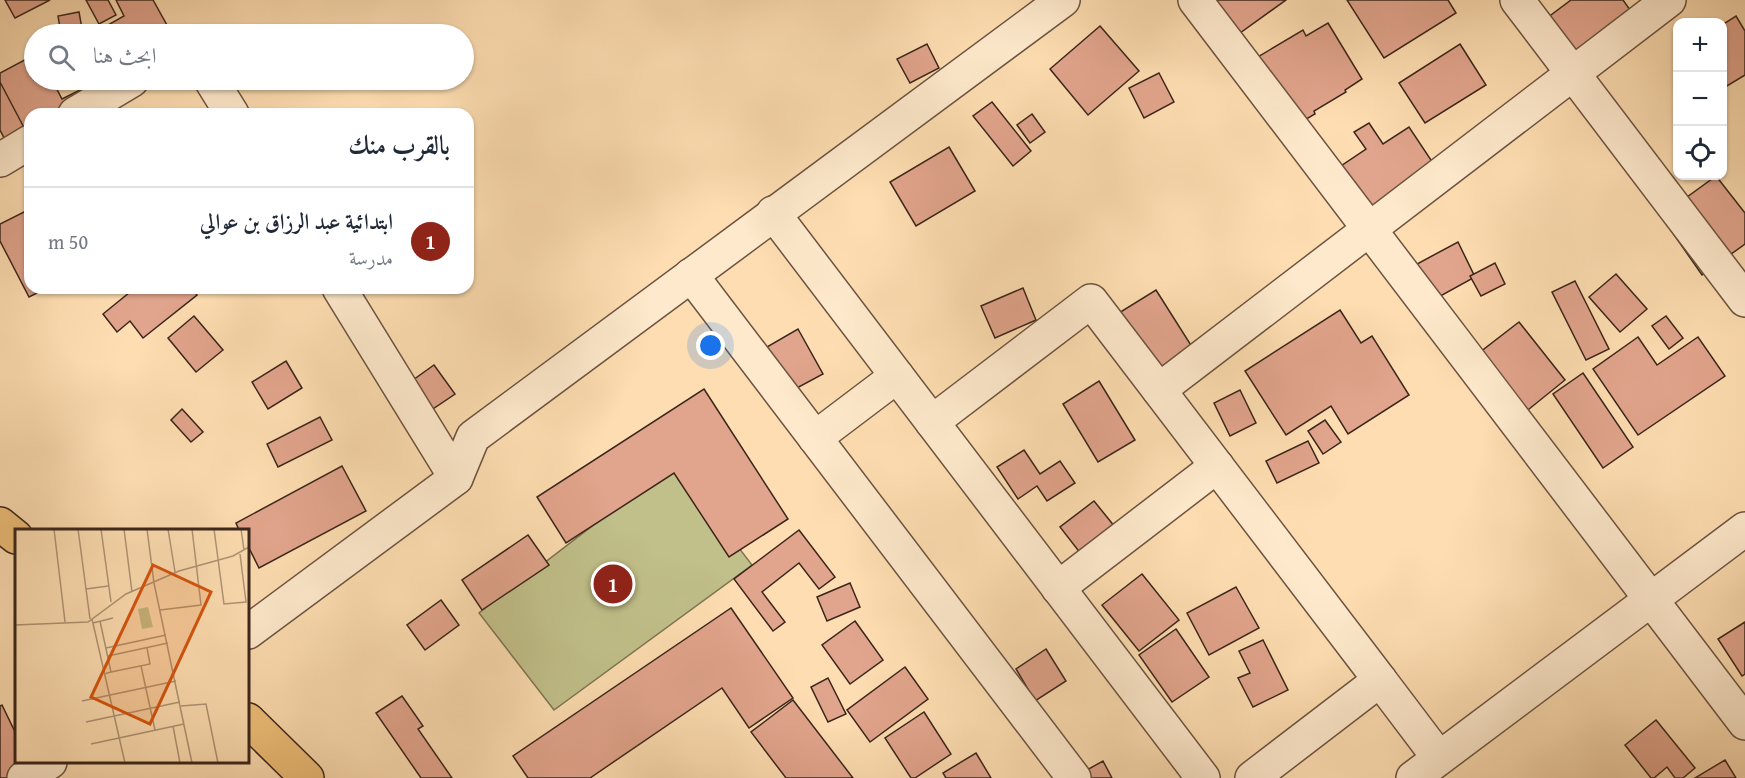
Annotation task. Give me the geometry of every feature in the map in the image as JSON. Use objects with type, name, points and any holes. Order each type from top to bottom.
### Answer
[{"type":"main road","points":[[0,524],[15,536]]},
{"type":"main road","points":[[249,721],[308,778]]},
{"type":"street","points":[[249,631],[456,478],[473,437],[1062,0]]},
{"type":"street","points":[[1195,0],[1745,723]]},
{"type":"street","points":[[1517,0],[1745,300]]},
{"type":"street","points":[[1159,390],[1669,0]]},
{"type":"street","points":[[85,108],[115,90]]},
{"type":"street","points":[[217,90],[228,108]]},
{"type":"street","points":[[0,160],[24,146]]},
{"type":"street","points":[[773,213],[1203,778]]},
{"type":"street","points":[[691,274],[1074,778]]},
{"type":"street","points":[[343,294],[456,478]]},
{"type":"street","points":[[932,422],[1091,301],[1439,758]]},
{"type":"street","points":[[815,438],[897,376]]},
{"type":"street","points":[[1058,588],[1217,466]]},
{"type":"street","points":[[1413,778],[1745,529]]},
{"type":"street","points":[[1252,778],[1380,680]]},
{"type":"street","points":[[24,778],[48,763]]},
{"type":"shaded area","points":[[674,463],[752,565],[554,710],[479,613]]},
{"type":"building","points":[[5,0],[50,0],[15,18]]},
{"type":"building","points":[[86,0],[108,0],[116,15],[99,24]]},
{"type":"building","points":[[116,0],[153,0],[166,24],[110,24],[124,16]]},
{"type":"building","points":[[1215,0],[1286,0],[1240,33]]},
{"type":"building","points":[[1347,0],[1448,0],[1456,13],[1384,58]]},
{"type":"building","points":[[1571,0],[1623,0],[1638,21],[1583,62],[1539,24]]},
{"type":"building","points":[[79,12],[81,24],[59,24],[58,16]]},
{"type":"building","points":[[1736,16],[1745,31],[1745,75],[1727,86],[1727,72],[1727,22]]},
{"type":"building","points":[[1328,23],[1362,79],[1345,90],[1346,92],[1314,111],[1315,114],[1281,134],[1241,67],[1303,30],[1306,36]]},
{"type":"building","points":[[1100,26],[1139,71],[1088,115],[1050,69]]},
{"type":"building","points":[[927,44],[939,68],[910,83],[897,59]]},
{"type":"building","points":[[1460,44],[1486,85],[1425,123],[1399,83]]},
{"type":"building","points":[[24,60],[24,90],[57,90],[62,99],[80,90],[103,90],[82,108],[24,108],[24,130],[0,84],[0,73]]},
{"type":"building","points":[[1159,73],[1174,102],[1144,118],[1129,88]]},
{"type":"building","points":[[0,82],[24,128],[24,145],[13,155],[0,130]]},
{"type":"building","points":[[992,102],[1031,151],[1013,166],[973,116]]},
{"type":"building","points":[[1032,114],[1045,132],[1030,143],[1017,125]]},
{"type":"building","points":[[1369,123],[1383,144],[1409,127],[1439,172],[1371,218],[1338,168],[1366,149],[1354,132]]},
{"type":"building","points":[[949,147],[975,191],[916,226],[890,182]]},
{"type":"building","points":[[1710,180],[1719,180],[1745,213],[1745,244],[1702,275],[1661,216]]},
{"type":"building","points":[[24,212],[24,287],[0,241],[0,224]]},
{"type":"building","points":[[1458,242],[1475,277],[1435,299],[1417,264]]},
{"type":"building","points":[[1495,263],[1505,284],[1481,296],[1470,276]]},
{"type":"building","points":[[1616,274],[1647,309],[1620,332],[1589,297]]},
{"type":"building","points":[[1575,281],[1609,349],[1586,360],[1552,292]]},
{"type":"building","points":[[1023,288],[1036,320],[995,338],[981,306]]},
{"type":"building","points":[[1156,290],[1194,350],[1152,376],[1114,316]]},
{"type":"building","points":[[128,294],[197,295],[143,338],[130,321],[117,332],[103,314]]},
{"type":"building","points":[[1340,310],[1361,343],[1372,336],[1409,395],[1348,434],[1331,406],[1286,435],[1245,371]]},
{"type":"building","points":[[194,316],[223,350],[196,372],[168,338]]},
{"type":"building","points":[[1666,316],[1683,338],[1669,349],[1652,326]]},
{"type":"building","points":[[1519,322],[1565,380],[1513,422],[1466,363]]},
{"type":"building","points":[[798,329],[823,374],[784,395],[760,351]]},
{"type":"building","points":[[1638,337],[1657,365],[1698,337],[1725,376],[1638,435],[1593,369]]},
{"type":"building","points":[[286,361],[302,388],[268,409],[252,382]]},
{"type":"building","points":[[434,365],[455,394],[412,423],[392,395]]},
{"type":"building","points":[[1583,373],[1633,447],[1603,468],[1553,394]]},
{"type":"building","points":[[1099,381],[1135,440],[1098,462],[1063,404]]},
{"type":"building","points":[[704,389],[788,519],[729,557],[674,473],[566,543],[537,497]]},
{"type":"building","points":[[1240,390],[1256,423],[1230,436],[1214,403]]},
{"type":"building","points":[[182,409],[203,432],[191,442],[171,420]]},
{"type":"building","points":[[320,417],[332,440],[278,467],[267,444]]},
{"type":"building","points":[[1325,420],[1341,442],[1323,454],[1308,431]]},
{"type":"building","points":[[1308,441],[1319,463],[1277,483],[1266,461]]},
{"type":"building","points":[[1024,450],[1040,474],[1060,461],[1075,483],[1047,501],[1037,486],[1018,499],[997,467]]},
{"type":"building","points":[[342,466],[366,511],[259,568],[249,548],[249,529],[239,529],[236,523]]},
{"type":"building","points":[[1094,501],[1115,527],[1081,554],[1060,527]]},
{"type":"building","points":[[799,530],[835,577],[819,589],[799,563],[762,592],[785,622],[773,631],[734,579]]},
{"type":"building","points":[[528,535],[549,565],[482,610],[462,580]]},
{"type":"building","points":[[1142,574],[1179,620],[1139,651],[1102,605]]},
{"type":"building","points":[[850,583],[860,607],[827,621],[817,597]]},
{"type":"building","points":[[1236,587],[1259,628],[1209,655],[1187,613]]},
{"type":"building","points":[[441,600],[459,625],[425,650],[407,625]]},
{"type":"building","points":[[731,608],[793,698],[749,728],[722,688],[590,778],[528,778],[513,756]]},
{"type":"building","points":[[855,621],[883,660],[850,684],[822,645]]},
{"type":"building","points":[[1745,622],[1745,674],[1742,676],[1718,639]]},
{"type":"building","points":[[1176,629],[1209,677],[1172,702],[1139,655]]},
{"type":"building","points":[[1263,640],[1288,690],[1253,707],[1238,678],[1250,673],[1239,651]]},
{"type":"building","points":[[1046,649],[1066,681],[1035,701],[1016,669]]},
{"type":"building","points":[[905,667],[928,699],[870,742],[847,710]]},
{"type":"building","points":[[828,678],[846,714],[828,722],[811,687]]},
{"type":"building","points":[[402,696],[423,726],[418,729],[452,778],[421,778],[376,713]]},
{"type":"building","points":[[793,700],[853,778],[786,778],[751,732]]},
{"type":"building","points":[[2,705],[15,732],[15,763],[30,763],[22,778],[0,778],[0,706]]},
{"type":"building","points":[[924,712],[951,754],[915,778],[911,778],[885,738]]},
{"type":"building","points":[[1656,720],[1695,768],[1683,778],[1675,778],[1667,767],[1651,778],[1625,745]]},
{"type":"building","points":[[976,753],[991,778],[946,778],[943,773]]},
{"type":"building","points":[[1725,760],[1736,778],[1695,778]]},
{"type":"building","points":[[1103,761],[1112,778],[1077,778],[1076,776]]},
{"type":"place","name":"ابتدائية عبد الرزاق بن عوالي","points":[[613,584]]}]
